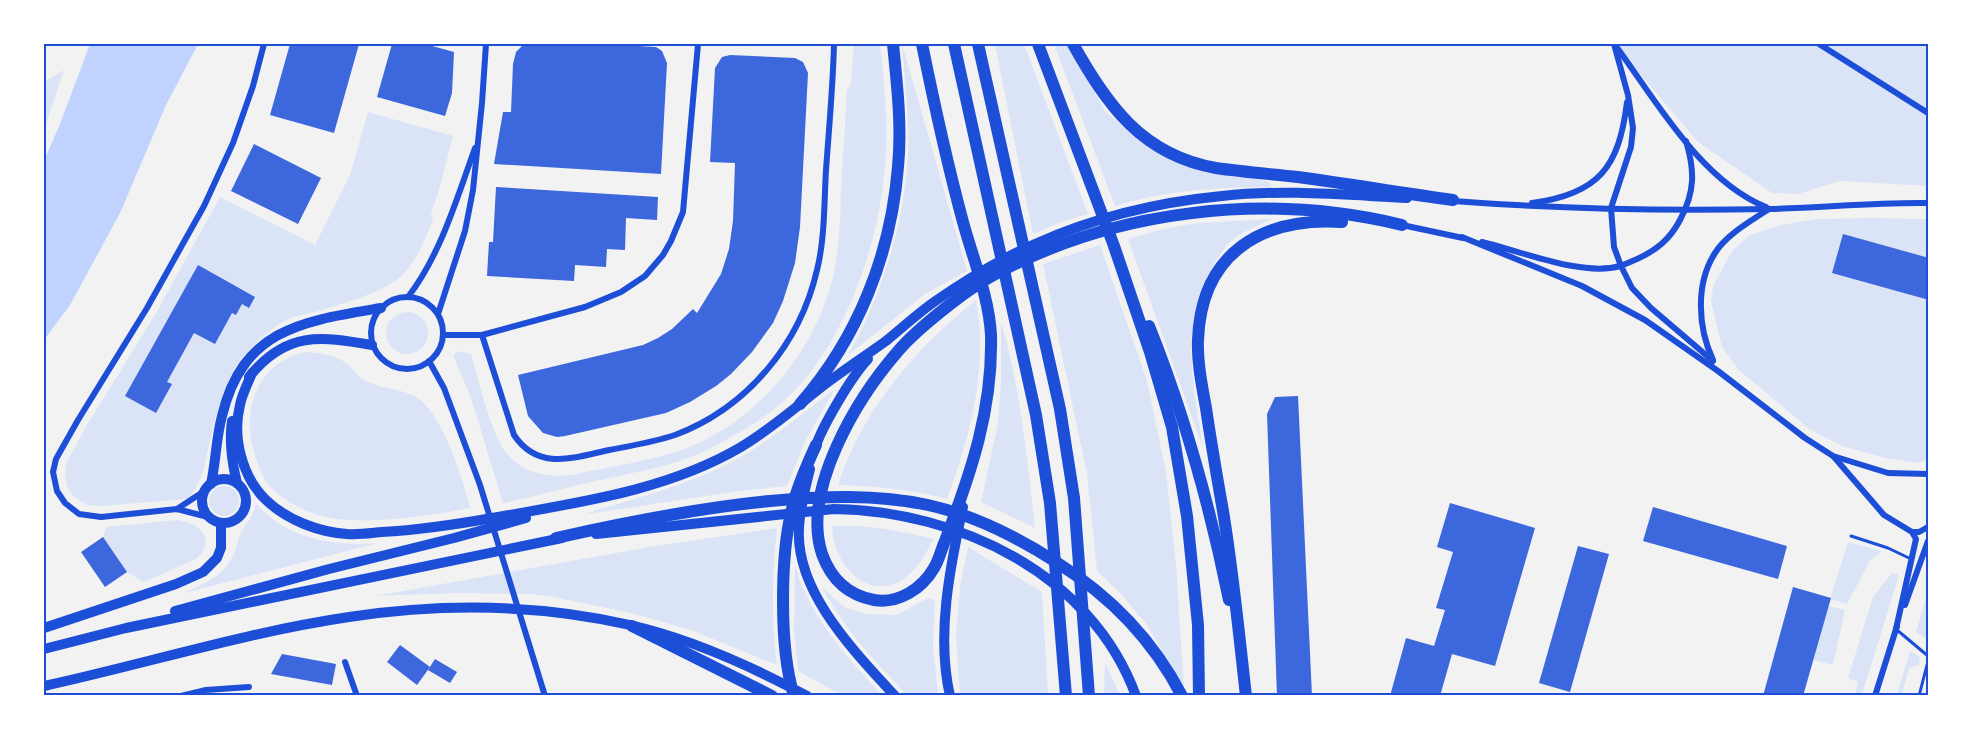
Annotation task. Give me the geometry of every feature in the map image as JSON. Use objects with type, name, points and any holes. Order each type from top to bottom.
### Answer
[{"type":"highway","points":[[800,404],[830,367],[856,322],[870,289],[890,222],[898,166],[899,140],[893,44]]},
{"type":"highway","points":[[922,44],[951,177],[988,311],[991,352],[988,393],[982,429],[970,475],[934,569],[919,587],[895,600],[869,599],[852,593],[840,585],[829,572],[816,531],[816,513],[824,479],[845,430],[884,368],[901,346],[944,310],[988,278],[1039,254],[1136,216],[1279,210],[1369,217],[1402,225]]},
{"type":"highway","points":[[954,44],[1027,373],[1050,503],[1066,696]]},
{"type":"highway","points":[[978,44],[1060,409],[1074,498],[1089,696]]},
{"type":"highway","points":[[1038,44],[1114,246],[1163,394],[1181,471],[1187,516],[1198,625],[1199,696]]},
{"type":"highway","points":[[1073,44],[1101,92],[1122,118],[1141,135],[1176,156],[1215,168],[1299,177],[1453,200]]},
{"type":"highway","points":[[1246,696],[1234,579],[1203,389],[1198,341],[1203,305],[1226,258],[1249,241],[1278,228],[1324,221],[1402,225]]},
{"type":"highway","points":[[1114,246],[1170,380],[1197,461],[1217,540],[1244,678]]},
{"type":"highway","points":[[794,696],[785,650],[786,545],[793,502],[816,445]]},
{"type":"highway","points":[[556,538],[647,518],[740,504],[813,497],[862,496],[929,505],[977,520],[1014,536],[1068,569],[1113,604],[1135,627],[1182,696]]},
{"type":"highway","points":[[632,626],[772,696]]},
{"type":"main road","points":[[252,373],[240,405],[237,432],[248,476],[259,493],[275,508],[294,520],[348,534],[455,524],[628,492],[681,475],[713,461],[741,447],[773,426],[932,303],[977,274],[1036,244],[1079,228],[1222,195],[1295,193],[1453,200]]},
{"type":"main road","points":[[372,345],[331,339],[306,339],[288,344],[273,353],[252,373],[240,388],[231,423],[231,457],[237,483],[246,495],[245,510],[235,521],[221,523],[208,517],[202,504],[217,455],[221,418],[226,400],[240,370],[252,355],[271,338],[292,327],[328,317],[381,308]]},
{"type":"main road","points":[[887,340],[855,373],[816,445],[801,508],[799,546],[810,584],[826,614],[849,645],[895,696]]},
{"type":"main road","points":[[950,696],[944,645],[950,578],[970,475]]},
{"type":"main road","points":[[208,487],[224,479],[237,483]]},
{"type":"main road","points":[[126,628],[329,568],[454,538],[581,502]]},
{"type":"main road","points":[[44,649],[126,628],[556,538],[834,509],[865,510],[897,514],[939,524],[1008,553],[1031,567],[1072,598],[1107,638],[1128,674],[1136,696]]},
{"type":"main road","points":[[44,628],[176,584],[203,572],[217,558],[221,548],[221,523]]},
{"type":"main road","points":[[44,686],[320,622],[409,610],[485,608],[554,612],[632,626],[703,648],[761,672],[807,696]]},
{"type":"main road","points":[[44,691],[87,677]]},
{"type":"street","points":[[208,517],[177,509],[101,518],[79,514],[65,503],[57,491],[53,472],[56,459],[78,420],[147,308],[204,206],[233,143],[253,86],[264,44]]},
{"type":"street","points":[[438,314],[465,231],[473,190],[486,44]]},
{"type":"street","points":[[443,334],[482,335],[585,307],[621,292],[645,276],[663,255],[683,212],[698,44]]},
{"type":"street","points":[[482,335],[514,435],[520,444],[531,453],[546,458],[569,459],[674,435],[715,415],[730,404],[770,367],[787,343],[804,310],[818,268],[823,229],[834,44]]},
{"type":"street","points":[[1614,44],[1628,96],[1633,128],[1631,147],[1611,208],[1614,247],[1632,288],[1651,308],[1713,361]]},
{"type":"street","points":[[1614,44],[1686,141],[1720,180],[1750,201],[1770,209]]},
{"type":"street","points":[[1819,44],[1929,113]]},
{"type":"street","points":[[1515,205],[1562,198],[1585,188],[1598,178],[1609,166],[1618,148],[1628,96]]},
{"type":"street","points":[[408,297],[423,275],[448,222],[478,138]]},
{"type":"street","points":[[1402,225],[1462,237],[1554,262],[1587,268],[1621,266],[1652,252],[1659,246],[1672,234],[1686,209],[1693,163],[1686,141]]},
{"type":"street","points":[[1453,200],[1515,205],[1686,209],[1770,209],[1859,203],[1929,203]]},
{"type":"street","points":[[1718,371],[1708,350],[1703,323],[1701,294],[1706,273],[1716,252],[1744,226],[1770,209]]},
{"type":"street","points":[[1462,237],[1593,292],[1645,320],[1718,371],[1805,438],[1833,456],[1888,473],[1929,474]]},
{"type":"street","points":[[408,297],[425,302],[438,314],[443,334],[439,350],[429,362],[421,367],[402,369],[384,362],[372,345],[371,325],[381,308],[393,299],[408,297]]},
{"type":"street","points":[[429,362],[444,388],[480,485],[545,696]]},
{"type":"street","points":[[1833,456],[1884,515],[1912,532],[1916,539],[1896,629],[1875,696]]},
{"type":"street","points":[[177,509],[208,487]]},
{"type":"street","points":[[1912,532],[1919,532],[1929,527]]},
{"type":"street","points":[[1896,629],[1929,541]]},
{"type":"street","points":[[345,662],[357,696]]},
{"type":"street","points":[[181,696],[206,690],[249,687]]},
{"type":"lane","points":[[1851,536],[1888,548],[1913,560]]},
{"type":"lane","points":[[1896,629],[1929,656]]},
{"type":"lane","points":[[1919,696],[1929,661]]},
{"type":"shaded area","points":[[854,44],[880,44],[886,136],[882,196],[876,226],[857,288],[829,345],[812,371],[792,393],[763,417],[731,438],[695,456],[503,503],[471,398],[453,355],[460,351],[471,354],[491,422],[508,455],[529,470],[555,476],[572,475],[679,451],[707,439],[733,423],[779,381],[798,356],[813,330],[826,301],[834,272],[839,231],[847,90],[851,84]]},
{"type":"shaded area","points":[[902,44],[967,271],[925,294],[848,355],[874,302],[900,215],[908,155],[908,116]]},
{"type":"shaded area","points":[[995,44],[1024,44],[1088,214],[1033,234]]},
{"type":"shaded area","points":[[1054,44],[1067,44],[1105,111],[1143,144],[1173,161],[1204,172],[1266,181],[1273,185],[1171,193],[1115,206]]},
{"type":"shaded area","points":[[1614,44],[1928,44],[1928,186],[1840,181],[1798,194],[1772,193],[1698,142]]},
{"type":"shaded area","points":[[64,70],[44,130],[44,82]]},
{"type":"shaded area","points":[[368,112],[453,136],[431,214],[433,220],[408,269],[395,281],[367,295],[288,319],[272,329],[249,350],[228,381],[216,417],[203,472],[197,487],[187,499],[101,506],[87,505],[73,496],[67,486],[66,463],[156,313],[220,197],[315,245],[350,175]]},
{"type":"shaded area","points":[[1272,219],[1231,241],[1212,267],[1201,289],[1195,311],[1191,356],[1203,448],[1128,239],[1163,229],[1198,223]]},
{"type":"shaded area","points":[[1816,219],[1928,219],[1928,459],[1918,463],[1885,458],[1842,446],[1809,429],[1739,370],[1722,347],[1711,302],[1713,286],[1732,251],[1748,236],[1781,225]]},
{"type":"shaded area","points":[[1100,245],[1147,381],[1166,472],[1176,564],[1184,690],[1148,626],[1122,595],[1097,571],[1087,474],[1043,264]]},
{"type":"shaded area","points":[[976,300],[979,325],[979,376],[970,426],[947,499],[893,489],[838,485],[861,431],[893,383],[932,339]]},
{"type":"shaded area","points":[[407,312],[422,318],[428,333],[422,348],[407,354],[392,348],[386,333],[392,318]]},
{"type":"shaded area","points":[[1001,322],[1014,373],[1035,528],[981,502],[998,423]]},
{"type":"shaded area","points":[[306,352],[342,360],[366,381],[408,393],[424,404],[434,415],[450,446],[470,508],[413,517],[351,520],[315,514],[290,503],[279,495],[264,478],[255,456],[251,439],[252,406],[256,391],[275,366]]},
{"type":"shaded area","points":[[834,390],[806,440],[787,486],[581,515],[664,490],[725,465],[767,440]]},
{"type":"shaded area","points":[[224,486],[235,490],[239,501],[235,512],[224,516],[213,512],[209,501],[213,490]]},
{"type":"shaded area","points":[[256,504],[283,526],[312,538],[344,543],[378,543],[180,594],[210,580],[229,563],[241,532]]},
{"type":"shaded area","points":[[177,520],[199,528],[206,539],[206,545],[196,559],[144,582],[127,572],[103,537],[106,527]]},
{"type":"shaded area","points":[[832,526],[871,527],[934,539],[911,573],[892,584],[879,586],[866,583],[846,566],[834,540]]},
{"type":"shaded area","points":[[777,528],[773,596],[777,665],[691,630],[635,614],[554,597],[531,594],[457,593],[375,596],[655,546]]},
{"type":"shaded area","points":[[1848,542],[1882,551],[1870,561],[1847,604],[1830,599]]},
{"type":"shaded area","points":[[968,547],[1042,592],[1048,695],[960,695],[956,637],[960,587]]},
{"type":"shaded area","points":[[795,565],[810,602],[820,619],[855,666],[882,695],[841,695],[798,671],[794,630]]},
{"type":"shaded area","points":[[1892,573],[1898,574],[1897,582],[1862,694],[1855,693],[1858,682],[1848,678],[1873,597]]},
{"type":"shaded area","points":[[822,587],[844,607],[866,614],[897,615],[928,598],[935,600],[933,645],[938,695],[907,695],[850,631]]},
{"type":"shaded area","points":[[1928,591],[1928,640],[1916,632]]},
{"type":"shaded area","points":[[1828,606],[1845,610],[1833,665],[1813,660]]},
{"type":"shaded area","points":[[1910,651],[1920,657],[1919,665],[1909,668],[1902,695],[1897,695]]},
{"type":"shaded area","points":[[1105,663],[1120,695],[1104,695]]},
{"type":"water","points":[[90,44],[198,44],[166,105],[120,213],[70,305],[44,340],[44,161]]},
{"type":"building","points":[[290,44],[359,44],[334,133],[270,115]]},
{"type":"building","points":[[392,44],[425,44],[454,52],[452,93],[445,116],[377,97]]},
{"type":"building","points":[[524,44],[604,44],[656,47],[662,51],[667,63],[661,174],[494,164],[503,112],[511,112],[513,64],[516,52]]},
{"type":"building","points":[[730,55],[795,58],[803,62],[808,73],[800,227],[795,263],[783,301],[773,323],[752,352],[731,374],[690,402],[666,413],[565,436],[557,437],[543,433],[528,416],[518,375],[643,345],[658,338],[672,329],[693,309],[697,313],[721,274],[729,249],[733,221],[735,163],[710,162],[715,68],[722,57]]},
{"type":"building","points":[[254,144],[321,178],[298,224],[231,191]]},
{"type":"building","points":[[496,187],[658,197],[657,220],[626,218],[625,250],[607,249],[606,267],[575,265],[574,281],[487,276],[489,242],[493,242]]},
{"type":"building","points":[[1843,234],[1929,258],[1929,300],[1832,273]]},
{"type":"building","points":[[198,265],[255,297],[249,308],[242,304],[236,315],[232,313],[215,344],[194,333],[167,382],[172,384],[156,413],[125,396]]},
{"type":"building","points":[[1298,396],[1312,696],[1277,696],[1267,414],[1275,397]]},
{"type":"building","points":[[1450,503],[1535,528],[1495,666],[1452,654],[1440,696],[1390,696],[1406,638],[1434,646],[1445,610],[1436,608],[1453,552],[1437,547]]},
{"type":"building","points":[[1653,507],[1787,546],[1778,579],[1643,541]]},
{"type":"building","points":[[103,537],[127,572],[105,587],[81,552]]},
{"type":"building","points":[[1578,546],[1609,554],[1570,692],[1539,683]]},
{"type":"building","points":[[1793,587],[1831,598],[1803,696],[1763,696]]},
{"type":"building","points":[[400,645],[430,667],[417,685],[387,662]]},
{"type":"building","points":[[282,654],[336,664],[332,685],[271,674]]},
{"type":"building","points":[[435,659],[457,672],[450,683],[428,670]]}]
